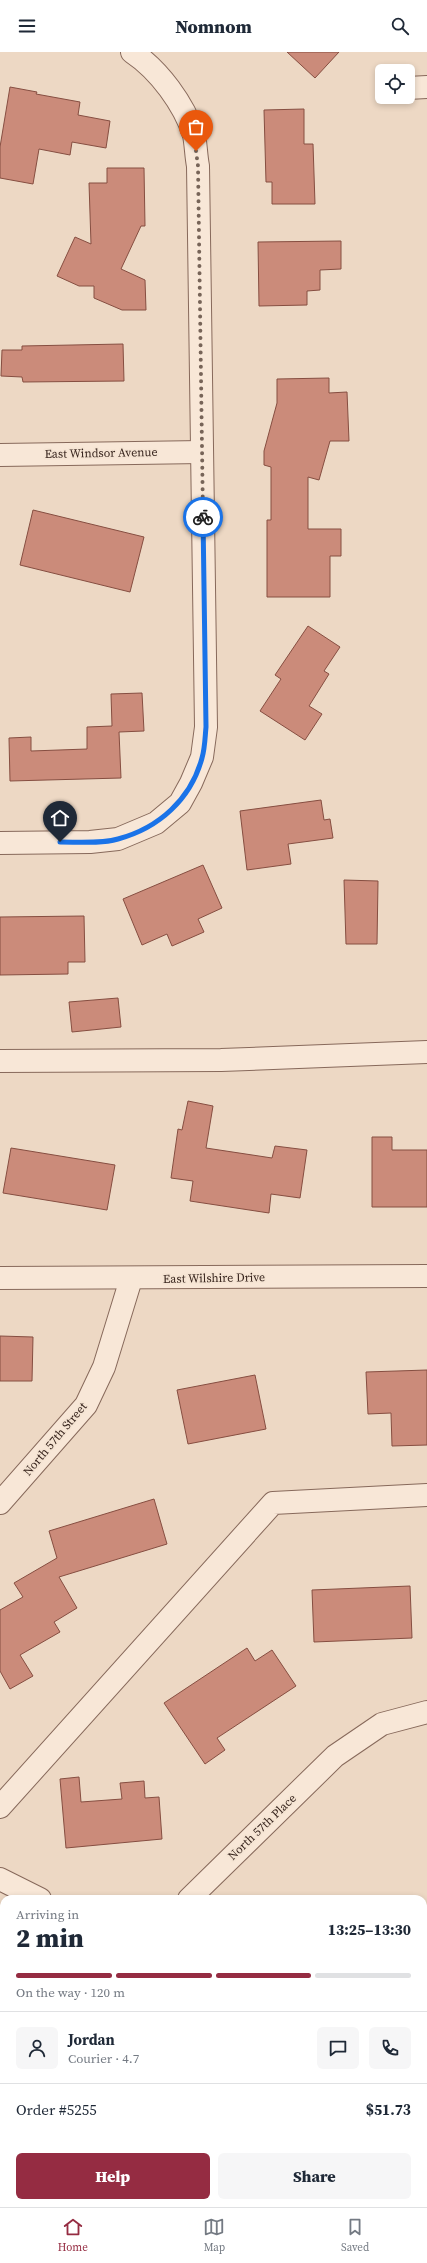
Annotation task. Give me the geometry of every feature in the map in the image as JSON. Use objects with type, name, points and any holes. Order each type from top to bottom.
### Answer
[{"type":"street","points":[[0,843],[90,842],[118,839],[156,823],[180,803],[202,758],[206,727],[198,166],[194,136],[186,117],[170,89],[143,59],[132,52]]},
{"type":"street","points":[[415,88],[427,87]]},
{"type":"street","name":"East Windsor Avenue","points":[[0,455],[202,452]]},
{"type":"street","points":[[0,1061],[222,1060],[427,1052]]},
{"type":"street","name":"East Wilshire Drive","points":[[0,1278],[131,1279],[427,1276]]},
{"type":"street","name":"North 57th Street","points":[[0,1503],[86,1405],[104,1367],[131,1279]]},
{"type":"street","points":[[0,1808],[273,1503],[427,1496]]},
{"type":"street","name":"North 57th Place","points":[[193,1895],[335,1756],[382,1724],[427,1712]]},
{"type":"street","points":[[0,1879],[32,1895]]},
{"type":"building","points":[[287,52],[339,52],[315,78]]},
{"type":"building","points":[[10,87],[37,92],[36,94],[80,102],[78,115],[110,121],[106,148],[72,142],[70,155],[39,149],[33,184],[0,178],[0,147]]},
{"type":"building","points":[[304,109],[304,144],[313,144],[315,204],[272,204],[272,182],[266,182],[264,110]]},
{"type":"building","points":[[107,168],[144,168],[145,226],[141,226],[121,269],[145,280],[146,310],[122,310],[94,298],[94,286],[79,286],[57,276],[75,237],[91,244],[89,183],[107,183]]},
{"type":"building","points":[[341,241],[341,269],[320,270],[320,290],[307,291],[307,305],[259,306],[258,242]]},
{"type":"building","points":[[123,344],[124,381],[23,382],[22,377],[1,376],[2,350],[22,350],[22,346]]},
{"type":"building","points":[[329,378],[329,393],[347,392],[349,441],[330,441],[319,480],[308,477],[308,529],[341,529],[341,556],[330,556],[330,597],[267,597],[267,520],[271,520],[271,467],[264,465],[264,451],[277,403],[277,379]]},
{"type":"building","points":[[33,510],[144,537],[130,592],[20,565]]},
{"type":"building","points":[[308,626],[340,647],[324,671],[329,674],[309,706],[322,714],[305,740],[260,711],[281,679],[275,675]]},
{"type":"building","points":[[142,693],[144,731],[119,732],[121,778],[10,781],[9,738],[31,737],[31,751],[87,749],[87,727],[112,726],[111,694]]},
{"type":"building","points":[[321,800],[324,820],[330,819],[333,838],[288,844],[291,864],[247,870],[240,811]]},
{"type":"building","points":[[203,865],[222,908],[198,919],[204,932],[172,946],[167,934],[142,945],[123,899]]},
{"type":"building","points":[[344,880],[378,881],[377,944],[346,944]]},
{"type":"building","points":[[84,916],[85,962],[68,962],[68,974],[0,975],[0,917]]},
{"type":"building","points":[[118,998],[121,1027],[72,1032],[69,1002]]},
{"type":"building","points":[[188,1101],[213,1106],[206,1148],[272,1158],[275,1146],[307,1150],[300,1198],[271,1194],[269,1213],[190,1201],[193,1181],[171,1178],[178,1129],[182,1130]]},
{"type":"building","points":[[372,1137],[392,1137],[392,1150],[427,1150],[427,1207],[372,1207]]},
{"type":"building","points":[[11,1148],[115,1165],[107,1210],[3,1193]]},
{"type":"building","points":[[0,1336],[33,1337],[32,1381],[0,1381]]},
{"type":"building","points":[[427,1370],[427,1445],[392,1446],[391,1413],[368,1414],[366,1372]]},
{"type":"building","points":[[255,1375],[266,1429],[188,1444],[177,1390]]},
{"type":"building","points":[[154,1499],[167,1544],[59,1577],[77,1608],[54,1622],[60,1632],[20,1655],[33,1676],[10,1689],[0,1671],[0,1610],[23,1597],[14,1583],[57,1558],[49,1531]]},
{"type":"building","points":[[410,1586],[412,1638],[314,1642],[312,1590]]},
{"type":"building","points":[[247,1648],[255,1661],[272,1650],[296,1686],[217,1738],[225,1750],[205,1764],[164,1703]]},
{"type":"building","points":[[79,1777],[81,1802],[122,1799],[120,1783],[144,1781],[145,1798],[159,1797],[162,1839],[66,1848],[60,1779]]},
{"type":"way so far","points":[[196,151],[198,166],[203,517]]},
{"type":"route","points":[[60,842],[90,842],[118,839],[156,823],[180,803],[202,758],[206,727],[203,517]]}]
